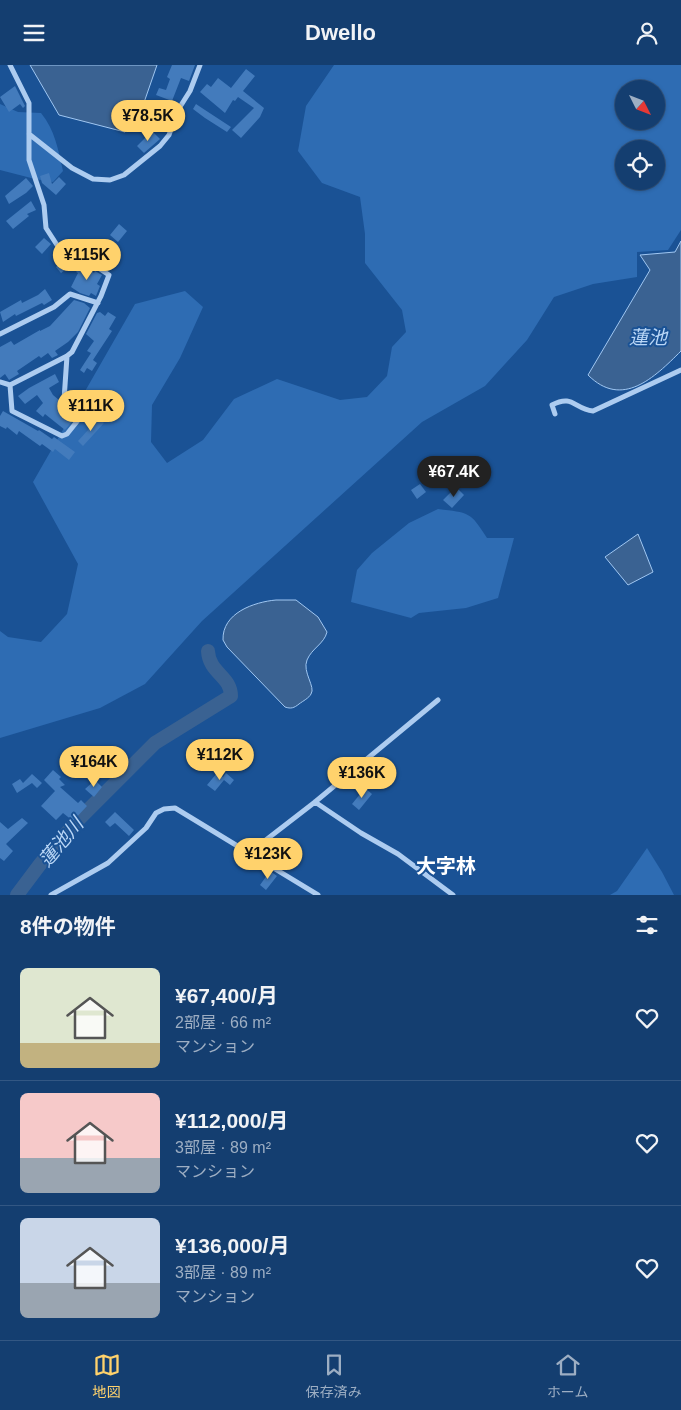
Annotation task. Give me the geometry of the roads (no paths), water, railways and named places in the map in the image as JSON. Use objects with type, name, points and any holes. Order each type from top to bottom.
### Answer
[{"type":"street","points":[[0,383],[10,385],[67,356],[72,351],[98,303],[109,275],[88,261],[67,243],[62,246],[57,245],[46,228],[42,195],[29,160],[29,103],[10,65]]},
{"type":"street","points":[[29,134],[72,168],[93,179],[98,181],[110,180],[124,175],[160,146],[169,135],[178,110],[190,91],[200,65]]},
{"type":"street","points":[[0,334],[54,307],[70,294],[98,303]]},
{"type":"street","points":[[10,385],[12,411],[62,436],[67,434],[83,414],[64,400],[67,356]]},
{"type":"street","points":[[555,414],[552,405],[559,401],[570,401],[593,411],[681,370]]},
{"type":"street","points":[[248,853],[315,802],[438,700]]},
{"type":"street","points":[[315,802],[361,833],[398,854],[454,895]]},
{"type":"street","points":[[51,895],[108,863],[146,827],[156,813],[164,809],[175,808],[318,895]]},
{"type":"water","points":[[30,65],[157,65],[140,114],[125,132],[59,115]]},
{"type":"water","name":"蓮池","points":[[681,241],[681,351],[660,371],[637,386],[613,389],[601,385],[588,375],[650,270],[640,255],[675,252]]},
{"type":"water","points":[[638,534],[653,572],[628,585],[605,557]]},
{"type":"water","points":[[276,600],[296,600],[318,617],[327,632],[307,660],[306,669],[312,687],[311,694],[292,708],[285,707],[227,647],[223,640],[224,631],[234,616],[249,606]]},
{"type":"waterway","name":"蓮池川","points":[[17,895],[76,822],[155,743],[231,696],[228,684],[212,665],[208,651]]},
{"type":"district","name":"大字林","points":[[446,866]]}]
